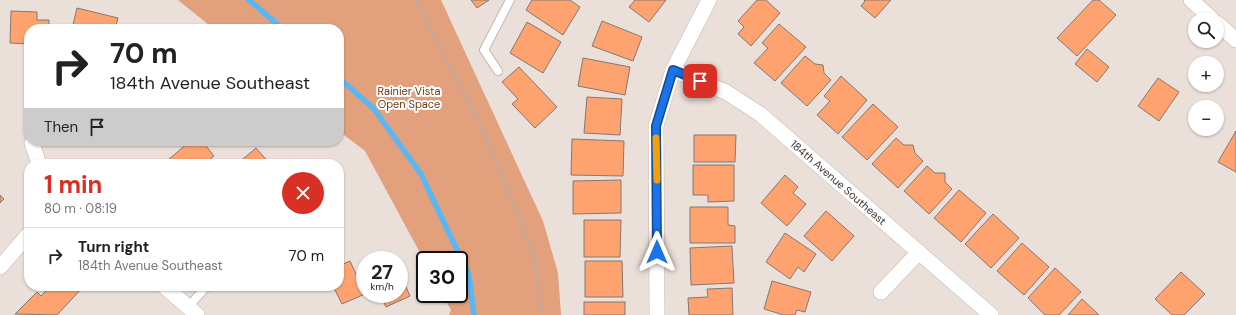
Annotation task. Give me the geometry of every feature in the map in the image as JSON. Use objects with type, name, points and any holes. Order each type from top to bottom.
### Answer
[{"type":"street","points":[[657,315],[656,126],[673,70],[709,0]]},
{"type":"street","points":[[1191,0],[1204,12]]},
{"type":"street","points":[[1224,29],[1236,40]]},
{"type":"street","name":"184th Avenue Southeast","points":[[673,70],[726,92],[760,114],[990,315]]},
{"type":"street","points":[[33,146],[37,159]]},
{"type":"street","points":[[0,267],[24,240]]},
{"type":"street","points":[[881,292],[919,252]]},
{"type":"street","points":[[170,291],[193,311]]},
{"type":"lane","points":[[498,71],[484,50],[510,0]]},
{"type":"lane","points":[[193,311],[204,291]]},
{"type":"path","points":[[416,0],[478,120],[520,220],[534,257],[542,315]]},
{"type":"green space","name":"Rainier Vista Open Space","points":[[178,0],[441,0],[543,221],[558,273],[561,315],[449,315],[451,310],[447,303],[468,303],[468,251],[419,251],[365,151],[344,135],[344,24],[208,24]]},
{"type":"building","points":[[471,0],[489,0],[477,8]]},
{"type":"building","points":[[532,0],[570,0],[580,7],[563,35],[526,10]]},
{"type":"building","points":[[635,0],[666,0],[649,22],[629,7]]},
{"type":"building","points":[[757,0],[766,0],[780,13],[751,46],[738,34],[744,27],[738,21]]},
{"type":"building","points":[[864,0],[891,0],[875,18],[861,6],[865,1]]},
{"type":"building","points":[[1093,0],[1099,0],[1116,15],[1077,56],[1057,38]]},
{"type":"building","points":[[77,8],[118,18],[116,24],[73,24]]},
{"type":"building","points":[[11,11],[37,12],[37,20],[49,20],[49,24],[24,24],[24,44],[10,43]]},
{"type":"building","points":[[602,21],[642,37],[633,61],[592,46]]},
{"type":"building","points":[[527,22],[561,42],[543,73],[510,53]]},
{"type":"building","points":[[779,24],[806,47],[775,81],[754,63],[768,48],[762,43]]},
{"type":"building","points":[[1087,49],[1109,67],[1097,82],[1075,64]]},
{"type":"building","points":[[805,56],[815,64],[823,65],[824,73],[831,80],[807,106],[781,83]]},
{"type":"building","points":[[583,58],[630,67],[625,95],[578,86]]},
{"type":"building","points":[[519,67],[557,107],[535,128],[512,104],[518,99],[502,82]]},
{"type":"building","points":[[841,76],[867,100],[838,134],[817,115],[830,101],[824,96]]},
{"type":"building","points":[[1158,78],[1179,92],[1159,121],[1138,106]]},
{"type":"building","points":[[587,97],[622,99],[620,135],[584,133]]},
{"type":"building","points":[[873,104],[898,127],[867,160],[842,137]]},
{"type":"building","points":[[1236,131],[1236,172],[1218,162]]},
{"type":"building","points":[[694,135],[736,135],[735,162],[694,162]]},
{"type":"building","points":[[896,138],[904,145],[913,145],[915,153],[923,161],[898,188],[872,164]]},
{"type":"building","points":[[572,139],[624,141],[623,176],[571,175]]},
{"type":"building","points":[[184,146],[206,146],[214,156],[210,159],[169,159]]},
{"type":"building","points":[[256,148],[266,159],[243,159]]},
{"type":"building","points":[[693,165],[734,165],[734,201],[708,202],[708,195],[693,195]]},
{"type":"building","points":[[927,166],[935,173],[945,173],[945,182],[952,189],[929,214],[904,191]]},
{"type":"building","points":[[785,175],[798,187],[793,193],[806,204],[787,226],[761,203]]},
{"type":"building","points":[[621,180],[621,213],[573,214],[573,181]]},
{"type":"building","points":[[959,190],[986,213],[961,242],[934,218]]},
{"type":"building","points":[[0,195],[4,199],[0,203]]},
{"type":"building","points":[[690,207],[728,207],[728,225],[735,226],[735,243],[690,243]]},
{"type":"building","points":[[826,211],[854,236],[832,261],[804,236]]},
{"type":"building","points":[[993,214],[1019,238],[991,268],[965,244]]},
{"type":"building","points":[[584,220],[621,220],[620,257],[584,257]]},
{"type":"building","points":[[785,233],[816,254],[804,272],[798,267],[790,279],[766,262]]},
{"type":"building","points":[[1022,243],[1049,267],[1024,295],[997,271]]},
{"type":"building","points":[[732,246],[734,283],[691,285],[690,248]]},
{"type":"building","points":[[350,261],[356,274],[356,298],[342,304],[336,291],[344,291],[344,264]]},
{"type":"building","points":[[585,261],[622,261],[623,297],[585,297]]},
{"type":"building","points":[[1055,268],[1081,292],[1059,315],[1045,315],[1028,298]]},
{"type":"building","points":[[1181,272],[1205,294],[1184,315],[1172,315],[1155,299]]},
{"type":"building","points":[[772,281],[811,292],[805,312],[797,310],[795,315],[784,315],[764,309]]},
{"type":"building","points":[[732,288],[733,315],[689,315],[688,298],[708,297],[707,289]]},
{"type":"building","points":[[46,291],[79,291],[57,315],[15,314],[37,292],[41,296]]},
{"type":"building","points":[[1082,299],[1099,315],[1068,315]]},
{"type":"building","points":[[584,302],[625,302],[625,315],[584,315]]},
{"type":"building","points":[[384,303],[395,303],[386,307]]},
{"type":"waterway","points":[[249,0],[277,24]]},
{"type":"waterway","points":[[344,82],[374,109],[421,174],[469,275],[474,315]]},
{"type":"slow traffic","points":[[656,138],[657,180]]},
{"type":"route","points":[[657,252],[656,126],[673,70],[700,81]]}]
